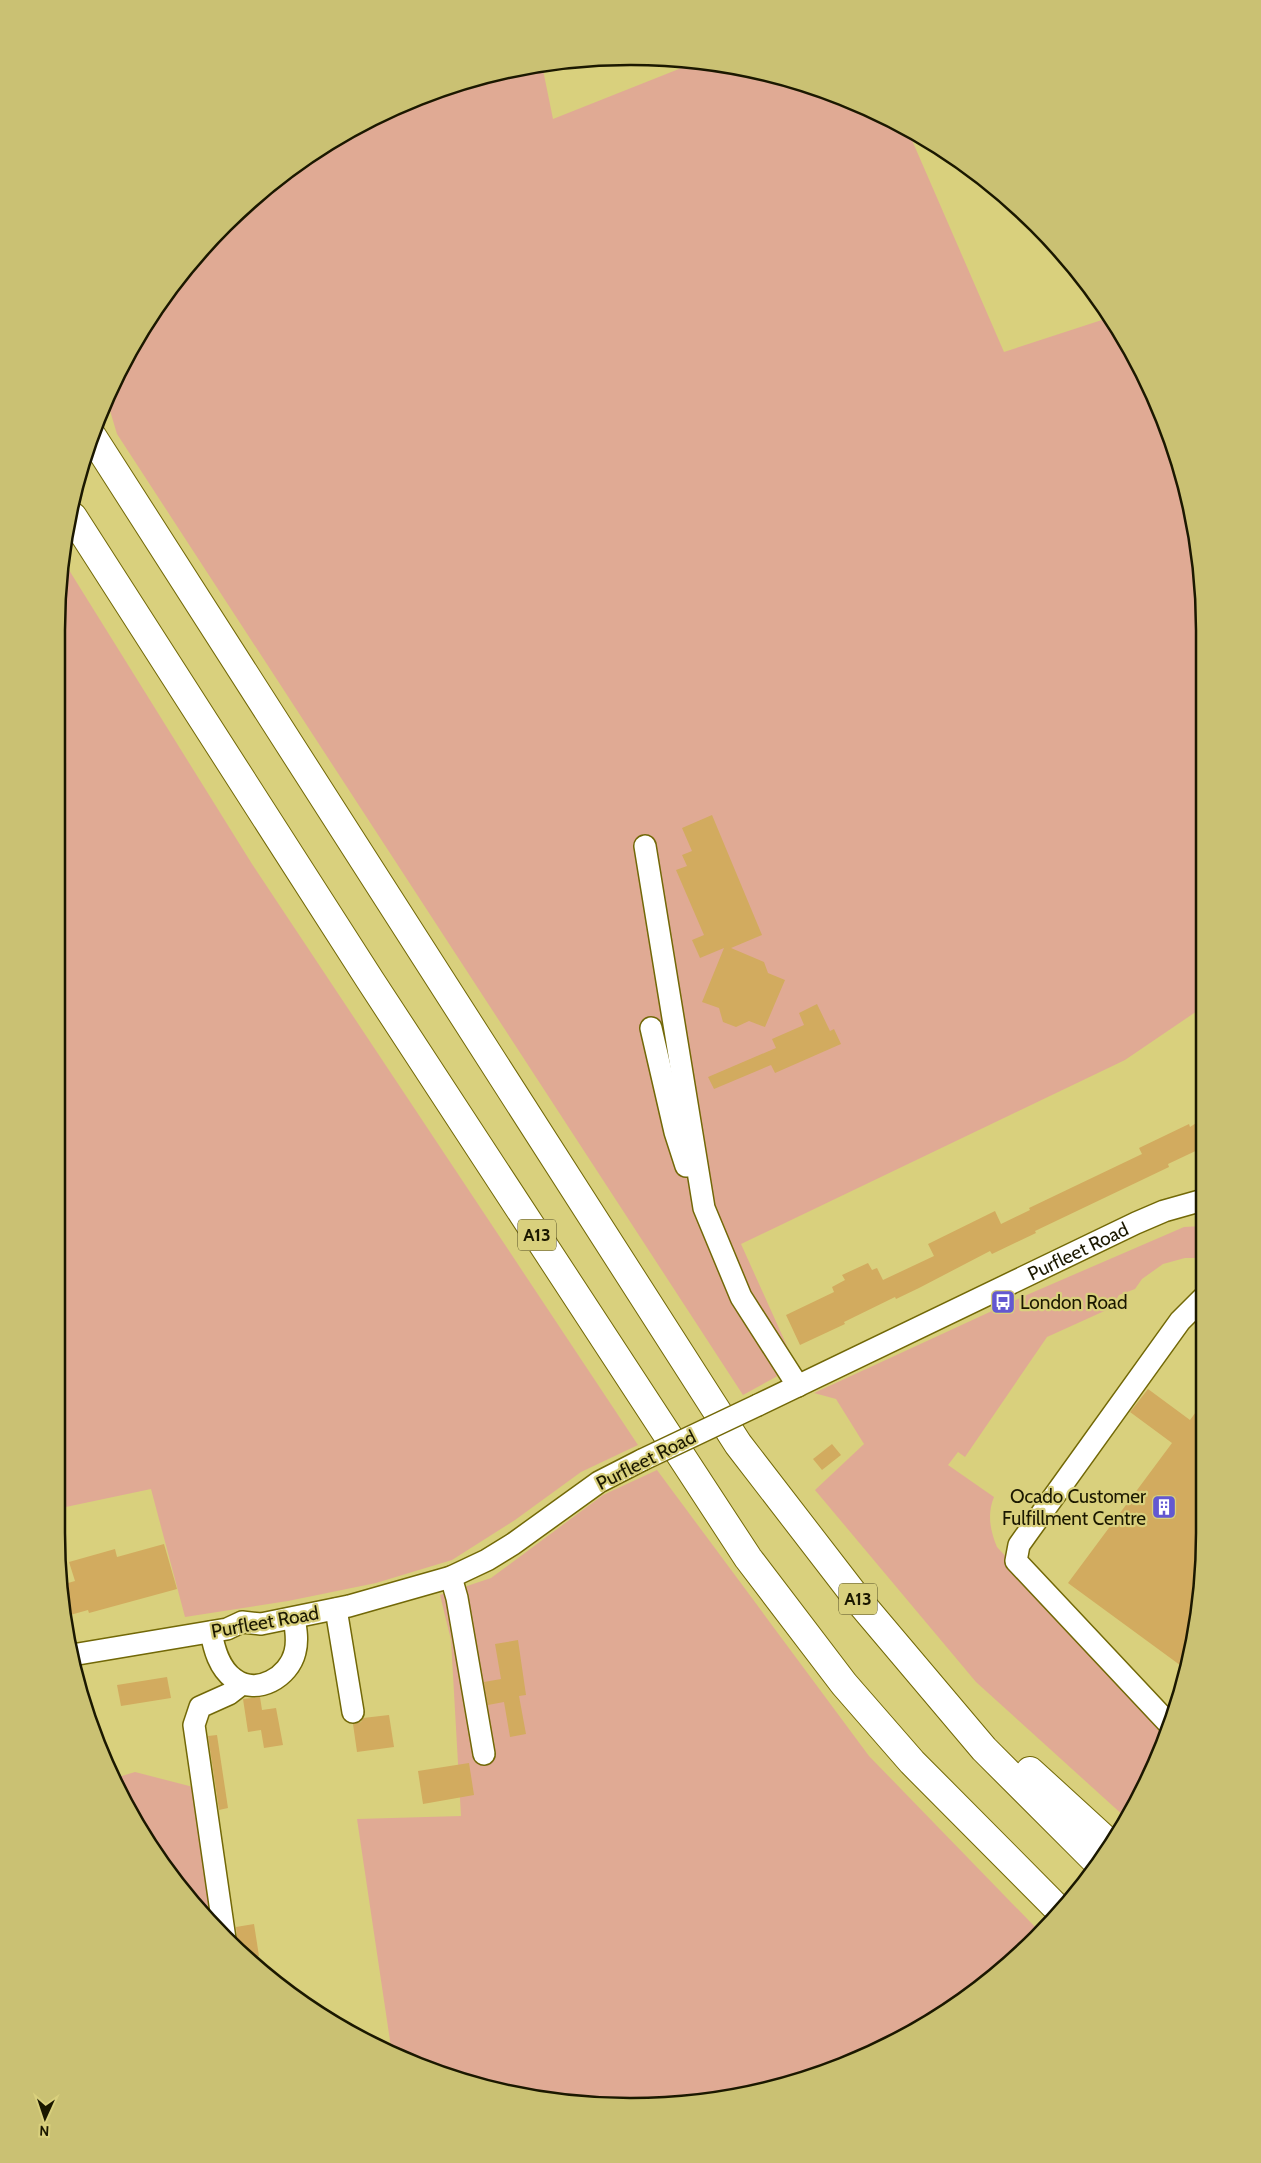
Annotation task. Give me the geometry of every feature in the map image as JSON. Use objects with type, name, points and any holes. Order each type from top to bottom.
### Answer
[{"type":"highway","name":"A13","points":[[97,444],[738,1444],[859,1601],[984,1749],[1093,1858]]},
{"type":"highway","name":"A13","points":[[76,521],[370,980],[748,1558],[844,1684],[912,1762],[1055,1906]]},
{"type":"highway","points":[[984,1749],[1028,1768],[1105,1840]]},
{"type":"street","points":[[645,846],[704,1208]]},
{"type":"street","points":[[651,1028],[675,1132],[704,1208],[741,1297],[798,1386]]},
{"type":"street","name":"Purfleet Road","points":[[78,1654],[227,1629],[242,1622],[261,1624],[294,1618],[336,1609],[451,1577],[487,1560],[513,1544],[599,1482],[642,1460],[1136,1223],[1164,1211],[1196,1202]]},
{"type":"street","points":[[1164,1719],[1016,1561],[1019,1545],[1029,1530],[1180,1321],[1196,1306]]},
{"type":"street","points":[[451,1577],[457,1598],[484,1754]]},
{"type":"street","points":[[336,1609],[352,1712]]},
{"type":"street","points":[[211,1632],[213,1646],[224,1668],[234,1679],[242,1684],[267,1683],[276,1680],[291,1663],[296,1642],[294,1618]]},
{"type":"street","points":[[223,1923],[194,1725],[200,1707],[229,1694],[242,1684]]},
{"type":"shaded area","points":[[682,68],[741,76],[777,84],[812,95],[881,123],[912,141],[1004,352],[1103,320],[1138,380],[1166,449],[1177,484],[1191,557],[1196,630],[1196,1012],[1125,1060],[741,1244],[796,1366],[743,1395],[117,434],[110,410],[123,380],[160,316],[205,258],[258,205],[316,160],[380,123],[414,108],[484,84],[520,76],[543,72],[553,119]]},
{"type":"shaded area","points":[[69,569],[252,864],[638,1445],[581,1472],[515,1520],[452,1560],[376,1583],[288,1601],[185,1617],[151,1489],[65,1507],[65,630]]},
{"type":"shaded area","points":[[1196,1226],[1196,1258],[1185,1258],[1163,1264],[1142,1279],[1135,1289],[1119,1295],[1111,1308],[1047,1337],[965,1457],[958,1452],[948,1465],[994,1497],[990,1522],[997,1547],[1161,1727],[1138,1783],[1121,1813],[976,1682],[815,1490],[864,1444],[836,1399],[814,1393],[1029,1294],[1184,1227]]},
{"type":"shaded area","points":[[657,1470],[869,1756],[1035,1927],[1003,1958],[945,2003],[881,2040],[812,2068],[777,2079],[741,2087],[667,2097],[594,2097],[520,2087],[484,2079],[449,2068],[391,2045],[357,1819],[461,1816],[451,1640],[440,1595],[491,1578],[603,1495]]},
{"type":"shaded area","points":[[135,1772],[197,1788],[218,1918],[182,1877],[160,1847],[120,1777]]},
{"type":"building","points":[[712,815],[762,935],[731,948],[764,962],[768,973],[785,980],[765,1027],[749,1021],[736,1027],[723,1022],[719,1008],[702,1002],[724,948],[700,958],[692,940],[704,935],[676,870],[687,866],[682,855],[692,851],[682,828]]},
{"type":"building","points":[[817,1004],[830,1031],[834,1029],[841,1044],[775,1073],[771,1065],[714,1089],[708,1077],[776,1048],[772,1039],[804,1025],[799,1013]]},
{"type":"building","points":[[1196,1123],[1196,1151],[1168,1164],[1169,1167],[1035,1231],[1036,1233],[992,1254],[990,1251],[919,1288],[896,1299],[895,1297],[844,1322],[845,1324],[800,1345],[786,1315],[834,1292],[832,1287],[845,1280],[842,1275],[868,1263],[872,1270],[877,1268],[883,1280],[934,1256],[928,1244],[995,1211],[1001,1224],[1030,1210],[1029,1208],[1142,1154],[1139,1148],[1189,1124],[1190,1127]]},
{"type":"building","name":"Ocado Customer Fulfillment Centre","points":[[1148,1389],[1190,1420],[1196,1412],[1195,1569],[1191,1606],[1180,1665],[1068,1583],[1172,1443],[1130,1412]]},
{"type":"building","points":[[832,1444],[841,1455],[822,1470],[813,1459]]},
{"type":"building","points":[[164,1544],[177,1589],[89,1613],[88,1610],[71,1615],[68,1583],[75,1581],[69,1562],[115,1549],[117,1557]]},
{"type":"building","points":[[518,1640],[526,1695],[519,1696],[526,1734],[510,1737],[504,1702],[488,1705],[484,1682],[501,1679],[495,1644]]},
{"type":"building","points":[[167,1677],[171,1698],[121,1706],[117,1685]]},
{"type":"building","points":[[260,1697],[262,1710],[276,1708],[283,1745],[264,1748],[261,1730],[248,1732],[243,1699]]},
{"type":"building","points":[[389,1715],[394,1747],[357,1752],[353,1724],[361,1722],[363,1718]]},
{"type":"building","points":[[217,1735],[228,1808],[219,1810],[208,1736]]},
{"type":"building","points":[[469,1763],[474,1795],[423,1804],[418,1771]]},
{"type":"building","points":[[254,1924],[259,1956],[256,1956],[237,1938],[236,1927]]},
{"type":"place","name":"London Road","points":[[1003,1302]]},
{"type":"place","name":"Ocado Customer Fulfillment Centre","points":[[1164,1507]]}]
